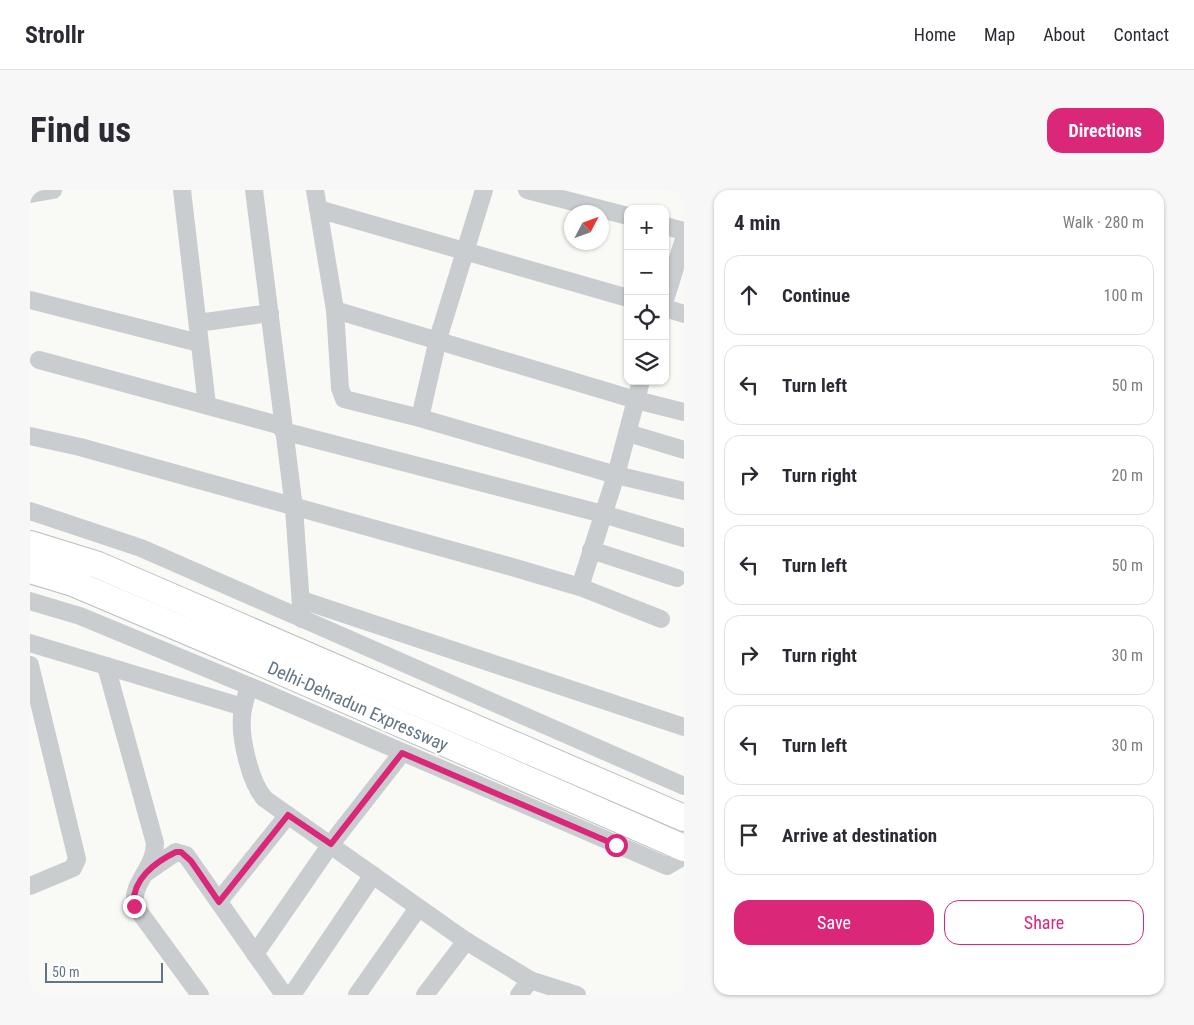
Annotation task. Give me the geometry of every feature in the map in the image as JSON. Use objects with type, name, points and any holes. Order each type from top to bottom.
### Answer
[{"type":"highway","name":"Delhi-Dehradun Expressway","points":[[30,544],[98,565],[684,818]]},
{"type":"highway","name":"Delhi-Dehradun Expressway","points":[[30,570],[74,583],[684,848]]},
{"type":"street","points":[[30,194],[53,190]]},
{"type":"street","points":[[182,190],[207,405]]},
{"type":"street","points":[[254,190],[294,508],[302,618]]},
{"type":"street","points":[[315,190],[335,310],[340,388],[344,399],[420,418],[616,475],[684,491]]},
{"type":"street","points":[[420,418],[438,339],[484,190]]},
{"type":"street","points":[[527,190],[624,215]]},
{"type":"street","points":[[318,209],[624,297]]},
{"type":"street","points":[[669,227],[684,231]]},
{"type":"street","points":[[667,295],[684,239]]},
{"type":"street","points":[[30,300],[199,343]]},
{"type":"street","points":[[669,309],[684,314]]},
{"type":"street","points":[[335,310],[438,339],[636,400],[684,412]]},
{"type":"street","points":[[198,323],[270,313]]},
{"type":"street","points":[[39,360],[603,514],[684,538]]},
{"type":"street","points":[[580,587],[616,475],[640,385]]},
{"type":"street","points":[[628,432],[684,450]]},
{"type":"street","points":[[30,436],[80,447],[580,587],[661,618]]},
{"type":"street","points":[[30,511],[141,548],[684,786]]},
{"type":"street","points":[[591,550],[677,578]]},
{"type":"street","points":[[302,600],[684,727]]},
{"type":"street","points":[[30,601],[80,616],[249,686],[667,866],[684,856]]},
{"type":"street","points":[[30,643],[244,707]]},
{"type":"street","points":[[30,665],[77,859],[73,868],[30,886]]},
{"type":"street","points":[[106,666],[154,835],[153,859],[136,889],[133,898],[134,906],[191,992]]},
{"type":"street","points":[[249,686],[244,707],[242,730],[253,780],[264,799],[331,844],[466,941],[530,980],[578,995]]},
{"type":"street","points":[[256,954],[331,844],[402,753]]},
{"type":"street","points":[[219,902],[288,815]]},
{"type":"street","points":[[145,873],[170,855],[181,852],[191,861],[284,995]]},
{"type":"street","points":[[292,995],[373,875]]},
{"type":"street","points":[[356,995],[418,908]]},
{"type":"street","points":[[425,995],[466,941]]},
{"type":"street","points":[[519,995],[530,980]]},
{"type":"route","points":[[134,906],[133,898],[136,889],[145,873],[176,852],[186,855],[219,902],[288,815],[331,844],[402,753],[616,845]]}]
